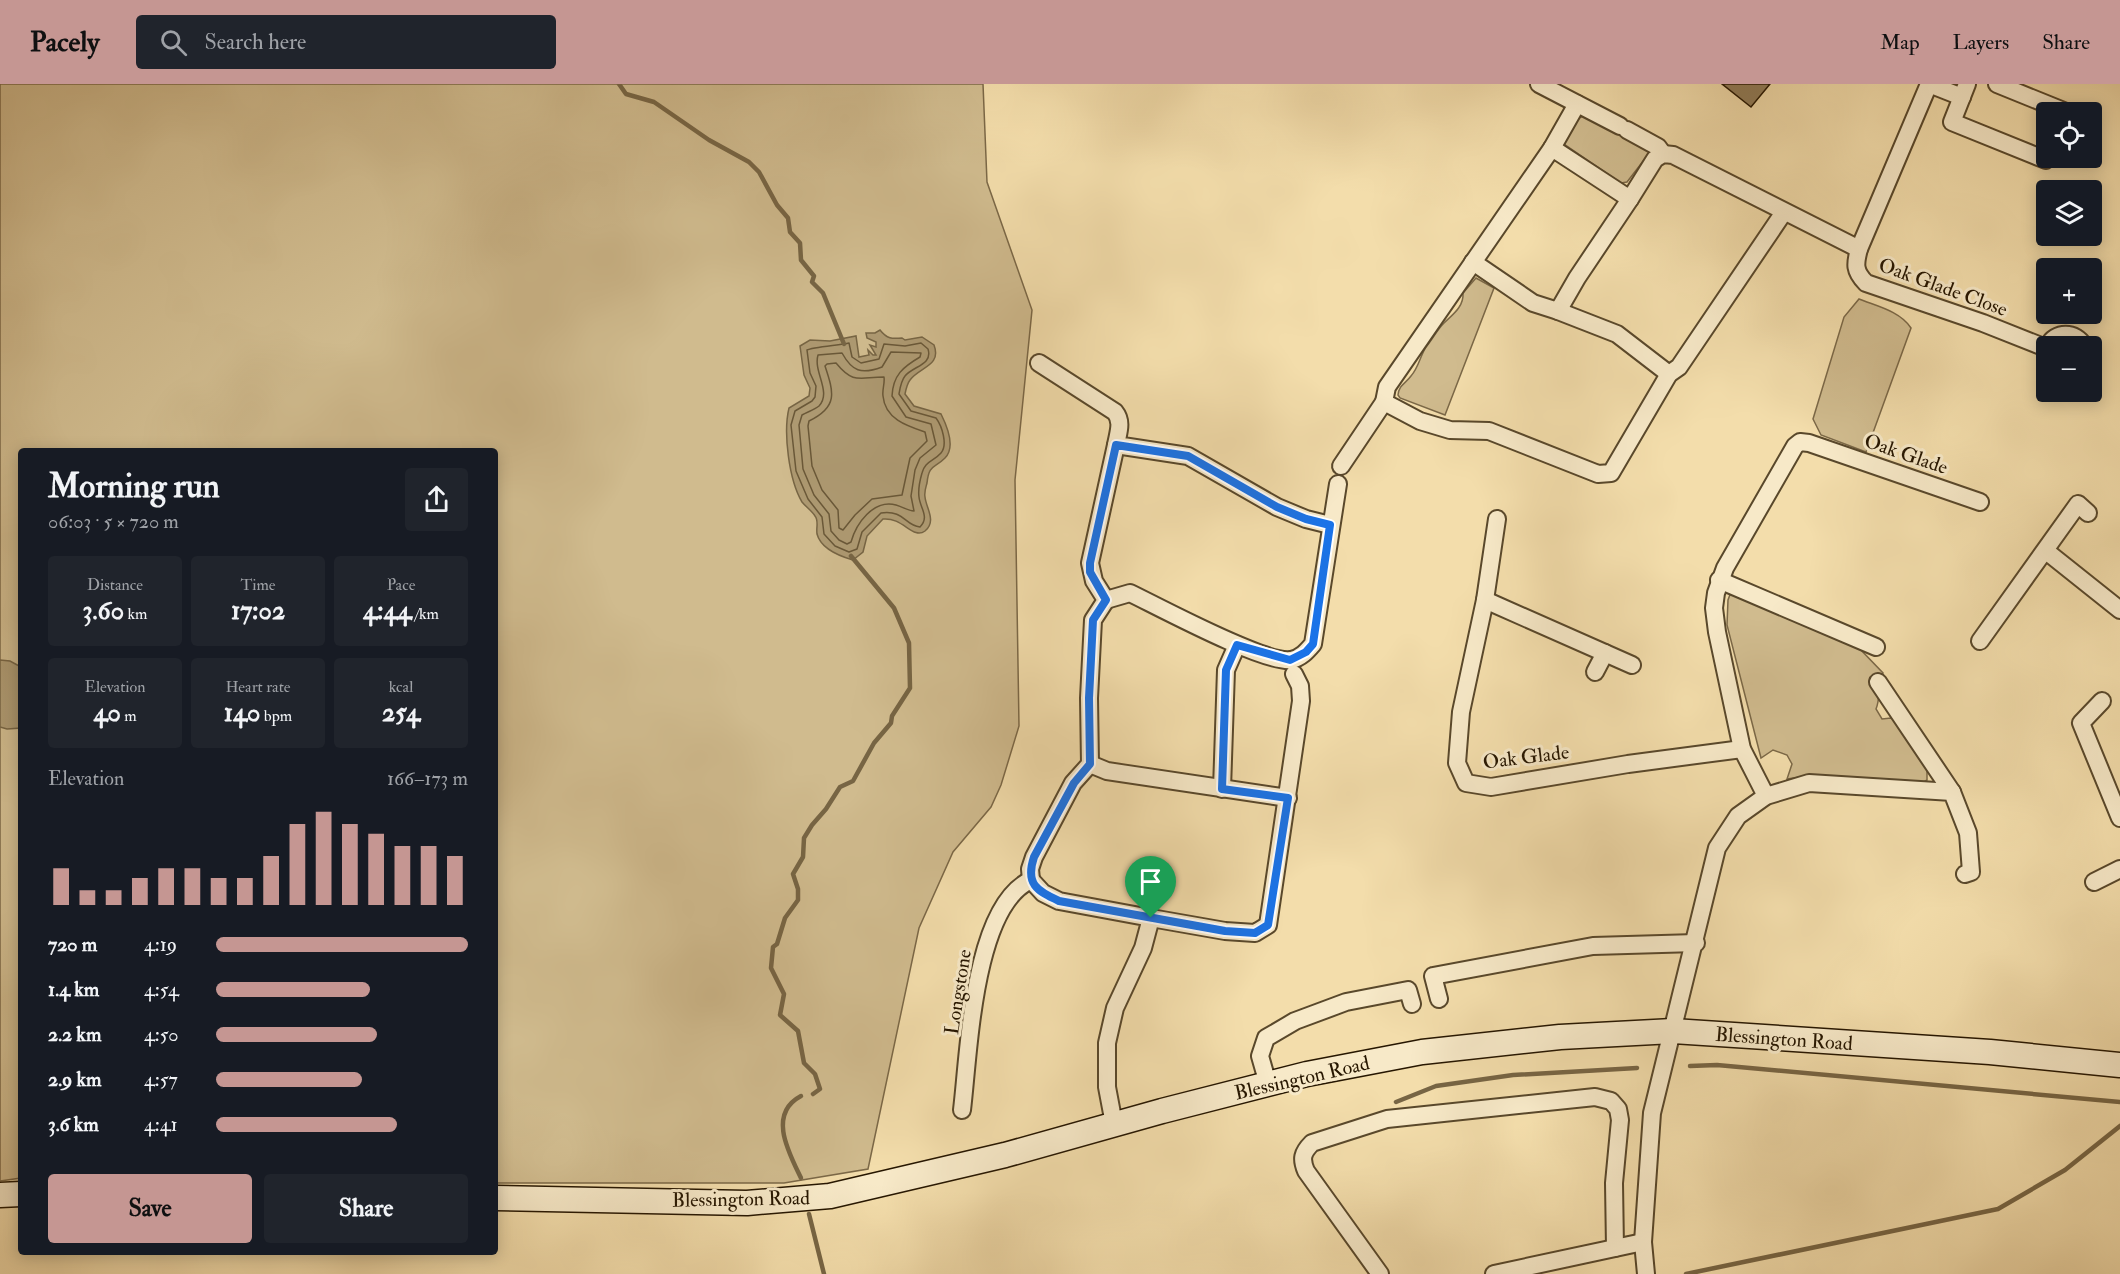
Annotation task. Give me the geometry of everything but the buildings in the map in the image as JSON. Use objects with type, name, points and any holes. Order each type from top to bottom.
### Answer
[{"type":"main road","name":"Blessington Road","points":[[498,1198],[747,1203],[830,1196],[1005,1155],[1268,1084],[1422,1052],[1560,1036],[1674,1031],[1990,1052],[2120,1065]]},
{"type":"main road","points":[[0,1195],[18,1194]]},
{"type":"street","points":[[1539,84],[1658,147],[1663,154]]},
{"type":"street","points":[[1558,311],[1655,159],[1663,154],[1673,155],[1859,249],[1929,84],[1965,90],[1952,122],[2036,156]]},
{"type":"street","points":[[1997,84],[2041,102]]},
{"type":"street","points":[[1341,466],[1384,402],[1387,387],[1552,148],[1577,104]]},
{"type":"street","points":[[1552,148],[1630,199]]},
{"type":"street","points":[[1384,402],[1420,421],[1450,430],[1489,431],[1598,474],[1611,473],[1669,374],[1679,368],[1784,212]]},
{"type":"street","name":"Oak Glade Close","points":[[1859,249],[1855,265],[1860,277],[1866,283],[1983,322],[2036,343]]},
{"type":"street","points":[[1473,262],[1533,303],[1617,334],[1669,374]]},
{"type":"street","name":"Oak Glade Close","points":[[2056,336],[2068,334],[2073,336]]},
{"type":"street","points":[[1039,363],[1115,412],[1119,418],[1120,425],[1090,563],[1090,572],[1106,600]]},
{"type":"street","name":"Oak Glade","points":[[1766,795],[1742,749],[1714,608],[1719,580],[1789,454],[1800,442],[1809,443],[1980,502]]},
{"type":"street","points":[[1116,445],[1188,456],[1277,507],[1306,519],[1330,525]]},
{"type":"street","points":[[1294,674],[1300,686],[1301,701],[1268,925],[1262,930],[1255,933],[1225,931],[1059,901],[1043,893],[1031,880],[1030,869],[1034,857],[1074,783],[1090,764],[1089,698],[1093,620],[1106,600],[1130,593],[1237,645],[1290,660],[1306,652],[1313,644],[1338,484]]},
{"type":"street","points":[[1980,642],[2078,504],[2088,513]]},
{"type":"street","name":"Oak Glade","points":[[1497,519],[1485,600],[1461,712],[1458,763],[1466,783],[1491,787],[1628,764],[1742,749]]},
{"type":"street","points":[[2046,551],[2120,610]]},
{"type":"street","points":[[1719,580],[1876,647]]},
{"type":"street","points":[[1485,600],[1632,665]]},
{"type":"street","points":[[1222,789],[1226,670],[1237,645]]},
{"type":"street","points":[[1595,672],[1605,653]]},
{"type":"street","points":[[1878,682],[1952,792],[1968,832],[1971,872],[1965,874]]},
{"type":"street","points":[[2102,701],[2081,723],[2120,818]]},
{"type":"street","points":[[1090,764],[1107,771],[1288,798]]},
{"type":"street","points":[[1646,1270],[1643,1242],[1652,1113],[1696,943],[1717,848],[1738,816],[1766,795],[1809,783],[1952,792]]},
{"type":"street","points":[[2094,882],[2120,869]]},
{"type":"street","name":"Longstone","points":[[962,1110],[978,982],[985,948],[999,914],[1013,891],[1031,880]]},
{"type":"street","points":[[1114,1124],[1107,1087],[1107,1043],[1115,1008],[1143,948],[1151,918]]},
{"type":"street","points":[[1439,999],[1434,976],[1593,946],[1696,943]]},
{"type":"street","points":[[1268,1084],[1260,1056],[1266,1038],[1295,1021],[1346,1002],[1408,990],[1412,1004]]},
{"type":"street","points":[[1380,1274],[1306,1171],[1302,1160],[1304,1150],[1312,1143],[1387,1119],[1595,1098],[1611,1101],[1618,1109],[1620,1120],[1614,1183],[1615,1248]]},
{"type":"street","points":[[1494,1274],[1643,1242]]},
{"type":"shaded area","points":[[0,84],[983,84],[987,182],[1032,310],[1015,480],[1019,726],[1001,785],[991,807],[953,852],[919,928],[868,1169],[784,1183],[498,1183],[498,448],[18,448],[18,1178],[0,1181]]},
{"type":"shaded area","points":[[1583,116],[1651,151],[1627,182],[1621,183],[1564,144],[1563,139]]},
{"type":"shaded area","points":[[1476,278],[1494,288],[1445,415],[1400,398],[1398,395],[1400,389],[1414,373],[1426,347],[1441,326],[1457,310],[1462,302],[1463,293]]},
{"type":"shaded area","points":[[1859,299],[1894,313],[1911,328],[1866,452],[1821,435],[1813,419],[1844,317]]},
{"type":"shaded area","points":[[1731,592],[1857,646],[1883,673],[1876,709],[1882,719],[1891,718],[1899,724],[1927,770],[1927,780],[1919,785],[1807,776],[1787,779],[1792,764],[1787,755],[1773,750],[1761,758],[1727,625],[1728,600]]},
{"type":"water","points":[[880,330],[890,338],[905,340],[922,337],[934,345],[935,358],[910,380],[905,394],[914,406],[941,414],[948,430],[950,448],[945,458],[931,470],[928,477],[925,495],[931,519],[925,531],[916,533],[896,521],[883,519],[867,536],[863,552],[853,560],[837,554],[822,544],[817,534],[816,518],[797,493],[788,456],[787,418],[789,408],[809,396],[810,388],[804,375],[800,346],[810,340],[830,341],[856,336],[859,357],[869,355],[868,350],[876,355],[870,345],[876,347],[876,342],[867,338],[866,333],[875,333]]},
{"type":"water","points":[[0,660],[10,661],[18,665],[18,728],[0,727]]},
{"type":"waterway","points":[[619,84],[626,94],[654,102],[709,140],[749,162],[759,172],[777,205],[788,218],[790,232],[800,243],[801,260],[814,276],[812,282],[823,293],[844,344]]},
{"type":"waterway","points":[[813,1094],[820,1089],[815,1074],[804,1063],[798,1031],[780,1015],[784,994],[771,968],[773,947],[777,944],[785,918],[798,900],[798,889],[793,874],[803,857],[804,838],[840,787],[853,781],[874,743],[891,723],[892,716],[910,688],[909,643],[894,608],[851,556]]},
{"type":"waterway","points":[[1690,1066],[1717,1065],[2120,1102]]},
{"type":"waterway","points":[[1396,1102],[1436,1086],[1513,1075],[1637,1068]]},
{"type":"waterway","points":[[801,1096],[785,1113],[783,1123],[787,1146],[801,1178]]},
{"type":"waterway","points":[[1686,1274],[1998,1209],[2065,1170],[2120,1126]]},
{"type":"waterway","points":[[809,1214],[824,1274]]},
{"type":"route","points":[[1116,445],[1188,456],[1277,507],[1306,519],[1330,525],[1313,644],[1298,658],[1290,660],[1282,660],[1237,645],[1226,670],[1222,789],[1288,798],[1268,925],[1255,933],[1225,931],[1151,918],[1059,901],[1043,893],[1031,880],[1030,869],[1034,857],[1074,783],[1090,764],[1089,698],[1093,620],[1106,600],[1090,572],[1090,563],[1116,445]]}]
